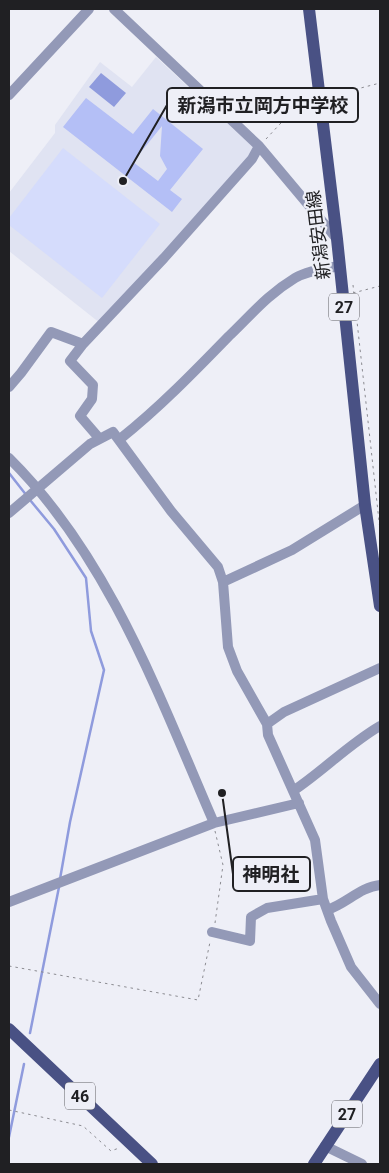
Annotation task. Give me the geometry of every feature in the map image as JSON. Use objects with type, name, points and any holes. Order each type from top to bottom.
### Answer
[{"type":"main road","name":"新潟安田線","points":[[309,9],[337,239],[364,505],[378,579],[380,606]]},
{"type":"main road","name":"46","points":[[9,1029],[152,1164]]},
{"type":"main road","name":"27","points":[[314,1164],[380,1064]]},
{"type":"street","points":[[9,95],[89,9]]},
{"type":"street","points":[[114,9],[259,146],[337,239]]},
{"type":"street","points":[[99,438],[80,416],[92,399],[93,385],[70,361],[83,344],[164,258],[252,158],[259,146]]},
{"type":"street","points":[[120,440],[156,410],[236,330],[259,304],[296,277],[311,271],[339,266]]},
{"type":"street","points":[[9,387],[51,332],[83,344]]},
{"type":"street","points":[[9,513],[99,438],[113,432],[171,511],[218,567],[223,582],[228,647],[237,672],[267,724],[268,735],[315,840],[322,899],[351,967],[380,1004]]},
{"type":"street","points":[[9,458],[38,489],[94,567],[154,686],[214,823]]},
{"type":"street","points":[[223,582],[292,550],[364,505]]},
{"type":"street","points":[[267,724],[284,712],[380,668]]},
{"type":"street","points":[[293,791],[318,774],[365,734],[380,726]]},
{"type":"street","points":[[9,902],[214,823],[299,803]]},
{"type":"street","points":[[327,910],[336,907],[371,886],[380,886]]},
{"type":"street","points":[[212,932],[250,941],[251,917],[267,908],[322,899]]},
{"type":"street","points":[[325,1146],[362,1164]]},
{"type":"path","points":[[319,98],[380,83]]},
{"type":"path","points":[[259,146],[317,85]]},
{"type":"path","points":[[343,296],[380,286]]},
{"type":"path","points":[[9,966],[36,969],[198,1000],[212,932],[217,920],[223,865],[214,823]]},
{"type":"path","points":[[9,1110],[83,1126],[112,1151],[130,1143]]},
{"type":"shaded area","points":[[156,57],[253,147],[250,155],[186,226],[137,287],[100,323],[9,251],[9,193],[55,133],[55,125],[100,62],[132,87]]},
{"type":"shaded area","points":[[63,148],[160,224],[102,298],[9,225],[9,218]]},
{"type":"water","points":[[101,73],[126,93],[114,107],[89,87]]},
{"type":"building","points":[[86,98],[133,134],[153,109],[203,149],[170,190],[182,199],[172,212],[63,127]],"holes":[[[162,126],[160,156],[167,169],[158,181],[133,162]]]},
{"type":"waterway","points":[[9,473],[27,496]]},
{"type":"waterway","points":[[30,500],[54,529],[86,578],[91,631],[104,670],[70,822],[60,879]]},
{"type":"waterway","points":[[30,1033],[59,887]]},
{"type":"waterway","points":[[9,1137],[24,1064]]},
{"type":"place","name":"新潟市立岡方中学校","points":[[123,181]]},
{"type":"place","name":"神明社","points":[[222,793]]}]
